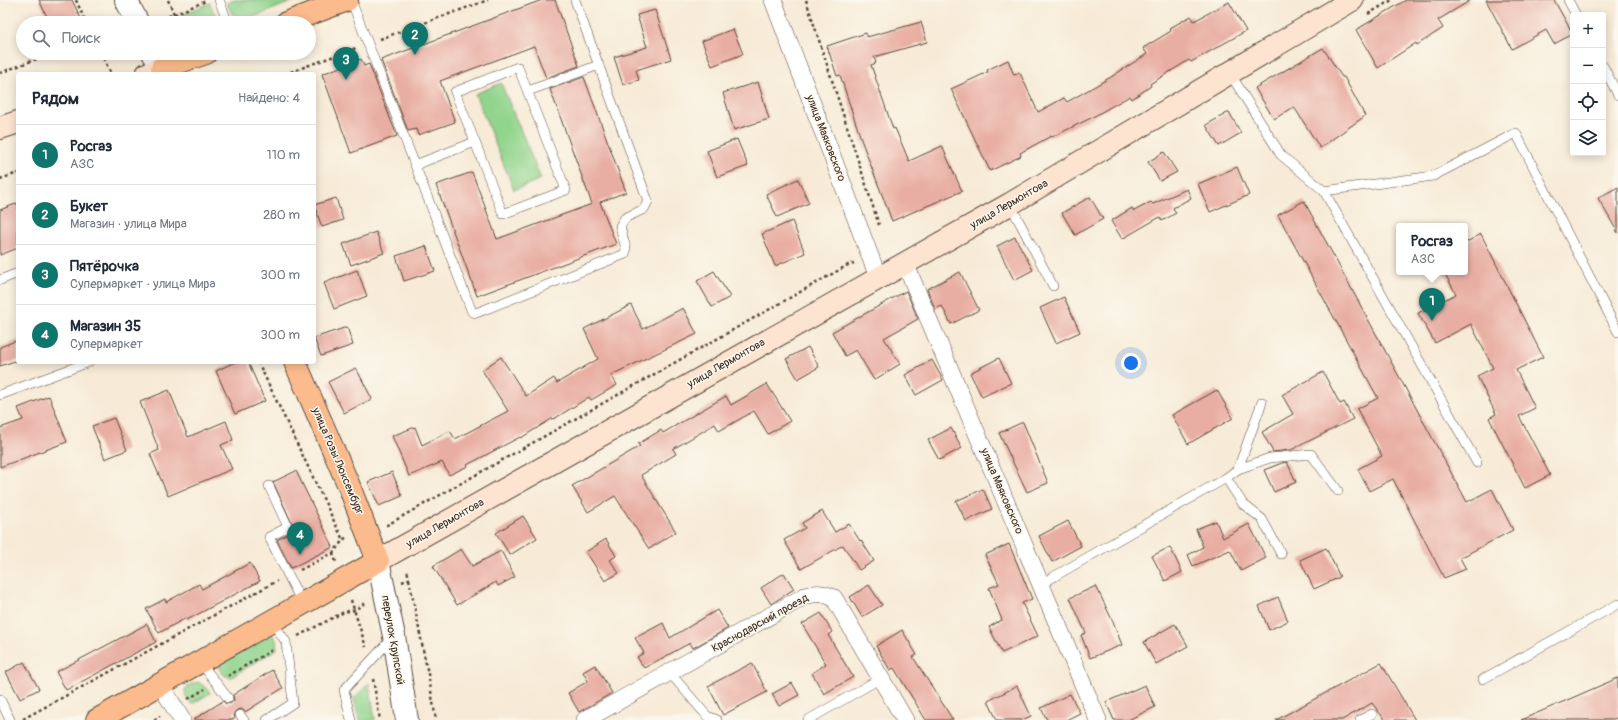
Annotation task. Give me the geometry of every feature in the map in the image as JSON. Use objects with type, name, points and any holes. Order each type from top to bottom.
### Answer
[{"type":"main road","points":[[300,16],[313,9],[347,0]]},
{"type":"main road","name":"улица Лермонтова","points":[[97,720],[378,560],[875,268],[905,263],[1010,204],[1352,0]]},
{"type":"main road","points":[[156,67],[181,60]]},
{"type":"main road","points":[[0,128],[16,123]]},
{"type":"main road","name":"улица Розы Люксембург","points":[[296,364],[365,525],[378,560]]},
{"type":"street","points":[[126,0],[141,16]]},
{"type":"street","name":"улица Маяковского","points":[[773,0],[875,268]]},
{"type":"street","name":"улица Маяковского","points":[[905,263],[1098,720]]},
{"type":"street","name":"переулок Крупской","points":[[378,560],[394,636],[406,720]]},
{"type":"street","name":"Краснодарский проезд","points":[[585,720],[805,596],[826,593],[834,598],[905,720]]},
{"type":"street","points":[[160,684],[182,720]]},
{"type":"lane","points":[[219,0],[225,16]]},
{"type":"lane","points":[[351,0],[472,312],[476,313],[625,254],[626,250],[620,226],[625,218],[644,209],[648,201],[574,0]]},
{"type":"lane","points":[[1568,0],[1574,12]]},
{"type":"lane","points":[[528,91],[599,65]]},
{"type":"lane","points":[[518,67],[566,190],[503,214],[475,142],[455,92],[518,67]]},
{"type":"lane","points":[[1229,72],[1281,155],[1324,191],[1477,463]]},
{"type":"lane","points":[[1606,72],[1618,95]]},
{"type":"lane","points":[[1324,191],[1433,176],[1516,134],[1618,332]]},
{"type":"lane","points":[[414,165],[475,142]]},
{"type":"lane","points":[[1010,204],[1053,286]]},
{"type":"lane","points":[[0,280],[16,274]]},
{"type":"lane","points":[[0,394],[83,364]]},
{"type":"lane","points":[[1238,469],[1262,402]]},
{"type":"lane","points":[[1040,584],[1226,478],[1238,469],[1270,458],[1312,454],[1338,491]]},
{"type":"lane","points":[[1226,478],[1243,504],[1262,519],[1281,554]]},
{"type":"lane","points":[[269,486],[288,527],[269,537],[302,603]]},
{"type":"lane","points":[[1483,679],[1618,604]]},
{"type":"lane","points":[[267,720],[293,703],[286,642],[272,621]]},
{"type":"lane","points":[[351,720],[344,690],[394,636]]},
{"type":"lane","points":[[200,662],[228,698]]},
{"type":"lane","points":[[670,673],[707,716],[717,720]]},
{"type":"lane","points":[[808,720],[881,678]]},
{"type":"lane","points":[[0,699],[10,720]]},
{"type":"lane","points":[[1360,720],[1372,714]]},
{"type":"path","points":[[76,0],[83,16]]},
{"type":"path","points":[[168,0],[175,14]]},
{"type":"path","points":[[168,16],[208,0]]},
{"type":"path","points":[[291,72],[488,0]]},
{"type":"path","points":[[806,0],[881,231]]},
{"type":"path","points":[[0,73],[34,60]]},
{"type":"path","points":[[104,60],[110,72]]},
{"type":"path","points":[[0,179],[16,173]]},
{"type":"path","points":[[21,720],[288,575],[333,553],[343,540],[378,518],[387,526],[848,265],[875,268]]},
{"type":"path","points":[[259,364],[343,540]]},
{"type":"path","points":[[333,553],[355,610],[370,663],[380,720]]},
{"type":"path","points":[[409,579],[436,720]]},
{"type":"green space","points":[[234,0],[296,0],[256,16],[235,16],[227,3]]},
{"type":"green space","points":[[210,3],[215,16],[179,16]]},
{"type":"green space","points":[[501,83],[541,179],[514,190],[475,94]]},
{"type":"green space","points":[[271,633],[276,640],[277,649],[230,678],[223,674],[219,667],[223,659]]},
{"type":"green space","points":[[198,682],[207,688],[210,693],[192,704],[186,697],[185,689],[191,684]]},
{"type":"green space","points":[[369,683],[375,720],[359,720],[354,698]]},
{"type":"building","points":[[39,0],[72,0],[80,16],[47,16]]},
{"type":"building","points":[[542,0],[555,0],[579,66],[546,78],[534,46],[440,81],[455,122],[418,135],[416,129],[408,131],[381,60]]},
{"type":"building","points":[[1406,0],[1471,0],[1438,20],[1443,28],[1417,45],[1416,43],[1378,68],[1356,30]]},
{"type":"building","points":[[1486,0],[1554,0],[1570,29],[1570,36],[1554,44],[1546,30],[1512,49]]},
{"type":"building","points":[[1229,2],[1246,31],[1191,62],[1189,60],[1150,84],[1151,86],[1132,99],[1130,96],[1091,118],[1052,137],[1051,136],[1020,153],[1021,156],[990,171],[951,89],[988,72],[987,70],[1008,60],[1014,75],[1020,73],[1038,112],[1064,98],[1067,102],[1111,77],[1147,54],[1143,48],[1171,31],[1170,28],[1191,16],[1194,21]]},
{"type":"building","points":[[655,10],[671,59],[636,70],[639,80],[623,85],[614,57],[647,47],[637,15]]},
{"type":"building","points":[[921,22],[927,42],[874,57],[876,63],[871,65],[893,129],[895,128],[909,161],[942,146],[962,191],[892,221],[862,142],[840,75],[837,76],[827,46],[866,33],[867,37]]},
{"type":"building","points":[[733,29],[743,54],[712,66],[702,41]]},
{"type":"building","points":[[1323,48],[1342,77],[1344,77],[1365,116],[1320,148],[1294,107],[1274,119],[1255,88]]},
{"type":"building","points":[[361,59],[364,66],[369,64],[397,136],[351,153],[322,74]]},
{"type":"building","points":[[584,77],[626,192],[600,202],[616,244],[477,296],[436,185],[472,172],[497,239],[592,204],[550,89]]},
{"type":"building","points":[[758,82],[769,119],[734,130],[723,93]]},
{"type":"building","points":[[1229,112],[1241,133],[1219,146],[1206,125]]},
{"type":"building","points":[[737,139],[748,166],[717,177],[707,151]]},
{"type":"building","points":[[1164,152],[1177,172],[1160,181],[1148,162]]},
{"type":"building","points":[[1237,167],[1249,195],[1210,212],[1198,184]]},
{"type":"building","points":[[798,179],[809,203],[777,217],[766,194]]},
{"type":"building","points":[[1618,187],[1618,233],[1598,198]]},
{"type":"building","points":[[1187,189],[1191,198],[1173,208],[1176,213],[1162,221],[1160,217],[1122,239],[1111,221],[1132,208],[1134,211],[1151,202],[1153,204]]},
{"type":"building","points":[[1090,197],[1103,219],[1075,235],[1062,213]]},
{"type":"building","points":[[336,198],[343,220],[322,227],[316,210],[316,204]]},
{"type":"building","points":[[1304,201],[1467,502],[1492,489],[1513,530],[1460,558],[1466,569],[1444,578],[1393,479],[1369,491],[1358,469],[1382,456],[1357,409],[1378,398],[1278,215]]},
{"type":"building","points":[[16,204],[16,249],[0,255],[0,210]]},
{"type":"building","points":[[792,221],[805,253],[775,266],[762,234]]},
{"type":"building","points":[[376,232],[384,253],[351,265],[343,244]]},
{"type":"building","points":[[1481,234],[1543,357],[1516,370],[1535,408],[1519,416],[1550,475],[1525,488],[1489,418],[1496,414],[1477,376],[1493,368],[1471,324],[1435,343],[1418,313],[1456,294],[1446,275],[1468,275],[1468,241]]},
{"type":"building","points":[[1015,237],[1033,270],[1014,280],[997,246]]},
{"type":"building","points":[[426,246],[435,271],[404,281],[396,256]]},
{"type":"building","points":[[357,270],[367,296],[334,309],[324,283]]},
{"type":"building","points":[[714,271],[730,297],[712,307],[697,281]]},
{"type":"building","points":[[960,272],[979,310],[951,324],[942,306],[935,309],[927,289]]},
{"type":"building","points":[[906,291],[918,319],[884,338],[900,364],[874,380],[856,350],[845,356],[832,332]]},
{"type":"building","points":[[1064,297],[1080,332],[1056,343],[1040,308]]},
{"type":"building","points":[[631,305],[643,329],[683,308],[697,334],[611,375],[617,385],[591,400],[589,397],[521,438],[520,437],[467,465],[468,466],[449,475],[442,462],[409,476],[392,436],[415,427],[422,445],[450,431],[455,439],[508,411],[482,370],[501,357],[526,396],[554,378],[557,383],[598,359],[584,329]]},
{"type":"building","points":[[347,327],[353,345],[321,356],[316,343],[316,337]]},
{"type":"building","points":[[16,341],[16,361],[0,366],[0,347]]},
{"type":"building","points":[[808,347],[819,367],[798,379],[786,359]]},
{"type":"building","points":[[999,358],[1011,383],[982,397],[970,373]]},
{"type":"building","points":[[932,360],[943,380],[916,395],[905,375]]},
{"type":"building","points":[[231,364],[249,364],[265,401],[235,414],[216,371]]},
{"type":"building","points":[[356,368],[372,399],[344,413],[328,382]]},
{"type":"building","points":[[1323,372],[1340,404],[1344,402],[1353,419],[1291,450],[1273,452],[1262,432],[1293,414],[1282,395]]},
{"type":"building","points":[[767,384],[790,421],[768,434],[754,411],[719,431],[715,424],[673,449],[676,454],[641,475],[676,532],[649,549],[615,496],[588,512],[572,486],[640,446],[638,444],[661,430],[663,433],[726,396],[731,405]]},
{"type":"building","points":[[169,390],[188,437],[226,421],[233,440],[221,445],[232,469],[168,496],[150,454],[159,450],[140,402]]},
{"type":"building","points":[[1217,390],[1233,418],[1188,444],[1172,415]]},
{"type":"building","points":[[49,396],[67,442],[0,467],[0,428],[23,420],[18,408]]},
{"type":"building","points":[[114,418],[127,450],[105,459],[92,426]]},
{"type":"building","points":[[1023,422],[1048,483],[1027,492],[999,433]]},
{"type":"building","points":[[951,428],[962,448],[939,460],[928,440]]},
{"type":"building","points":[[1287,462],[1296,482],[1274,492],[1264,470]]},
{"type":"building","points":[[296,471],[333,547],[291,568],[277,540],[295,530],[273,482]]},
{"type":"building","points":[[392,472],[402,496],[379,506],[368,482]]},
{"type":"building","points":[[983,489],[992,509],[966,521],[956,501]]},
{"type":"building","points":[[822,511],[835,532],[849,524],[874,561],[859,570],[843,545],[801,569],[784,540],[805,528],[802,523]]},
{"type":"building","points":[[523,516],[537,538],[510,555],[496,533]]},
{"type":"building","points":[[1068,521],[1081,546],[1052,562],[1039,536]]},
{"type":"building","points":[[1216,521],[1223,538],[1249,524],[1266,558],[1241,571],[1230,550],[1193,566],[1188,555],[1203,547],[1196,529]]},
{"type":"building","points":[[606,539],[616,556],[610,560],[619,573],[605,581],[586,552]]},
{"type":"building","points":[[1009,544],[1032,599],[1022,603],[1038,636],[1002,653],[989,627],[1002,620],[989,588],[999,584],[985,555]]},
{"type":"building","points":[[1170,547],[1182,572],[1165,581],[1152,556]]},
{"type":"building","points":[[1326,548],[1340,577],[1314,589],[1300,560]]},
{"type":"building","points":[[461,549],[472,566],[501,551],[515,577],[498,586],[496,582],[457,605],[433,566]]},
{"type":"building","points":[[250,563],[260,581],[187,620],[186,618],[159,633],[146,609],[165,599],[166,602],[199,584],[202,589]]},
{"type":"building","points":[[784,573],[794,589],[771,604],[761,588]]},
{"type":"building","points":[[869,585],[882,605],[862,617],[850,597]]},
{"type":"building","points":[[1096,586],[1122,645],[1090,658],[1081,635],[1086,633],[1070,598]]},
{"type":"building","points":[[1278,597],[1288,621],[1269,630],[1259,606]]},
{"type":"building","points":[[717,610],[728,628],[693,648],[690,643],[644,668],[637,657],[644,653],[635,638],[663,623],[670,638]]},
{"type":"building","points":[[821,613],[832,632],[828,635],[853,677],[824,694],[812,673],[826,664],[802,624]]},
{"type":"building","points":[[147,624],[156,642],[66,690],[56,672]]},
{"type":"building","points":[[1175,624],[1188,646],[1156,664],[1144,642]]},
{"type":"building","points":[[902,630],[917,655],[913,657],[953,720],[926,720],[894,668],[890,670],[876,646]]},
{"type":"building","points":[[24,662],[39,689],[20,699],[6,672]]},
{"type":"building","points":[[752,663],[767,692],[723,715],[708,686]]},
{"type":"building","points":[[1381,663],[1415,720],[1385,720],[1372,703],[1342,720],[1276,720]]},
{"type":"building","points":[[595,665],[612,693],[579,712],[568,693],[588,681],[583,672]]},
{"type":"building","points":[[272,670],[283,688],[245,712],[242,709],[237,710],[234,713],[235,718],[232,720],[193,720],[223,701],[226,704],[231,703],[234,700],[233,695]]},
{"type":"building","points":[[1618,678],[1618,717],[1612,720],[1521,720]]},
{"type":"building","points":[[792,683],[799,695],[779,706],[772,694]]},
{"type":"building","points":[[1145,685],[1155,707],[1128,720],[1114,720],[1106,702]]},
{"type":"building","points":[[1017,686],[1031,716],[1022,720],[997,720],[988,701]]},
{"type":"building","points":[[1070,694],[1080,713],[1066,720],[1047,720],[1041,708]]},
{"type":"place","name":"Букет","points":[[415,55]]},
{"type":"place","name":"Пятёрочка","points":[[346,80]]},
{"type":"place","name":"Росгаз","points":[[1432,321]]},
{"type":"place","name":"Магазин 35","points":[[300,555]]}]
